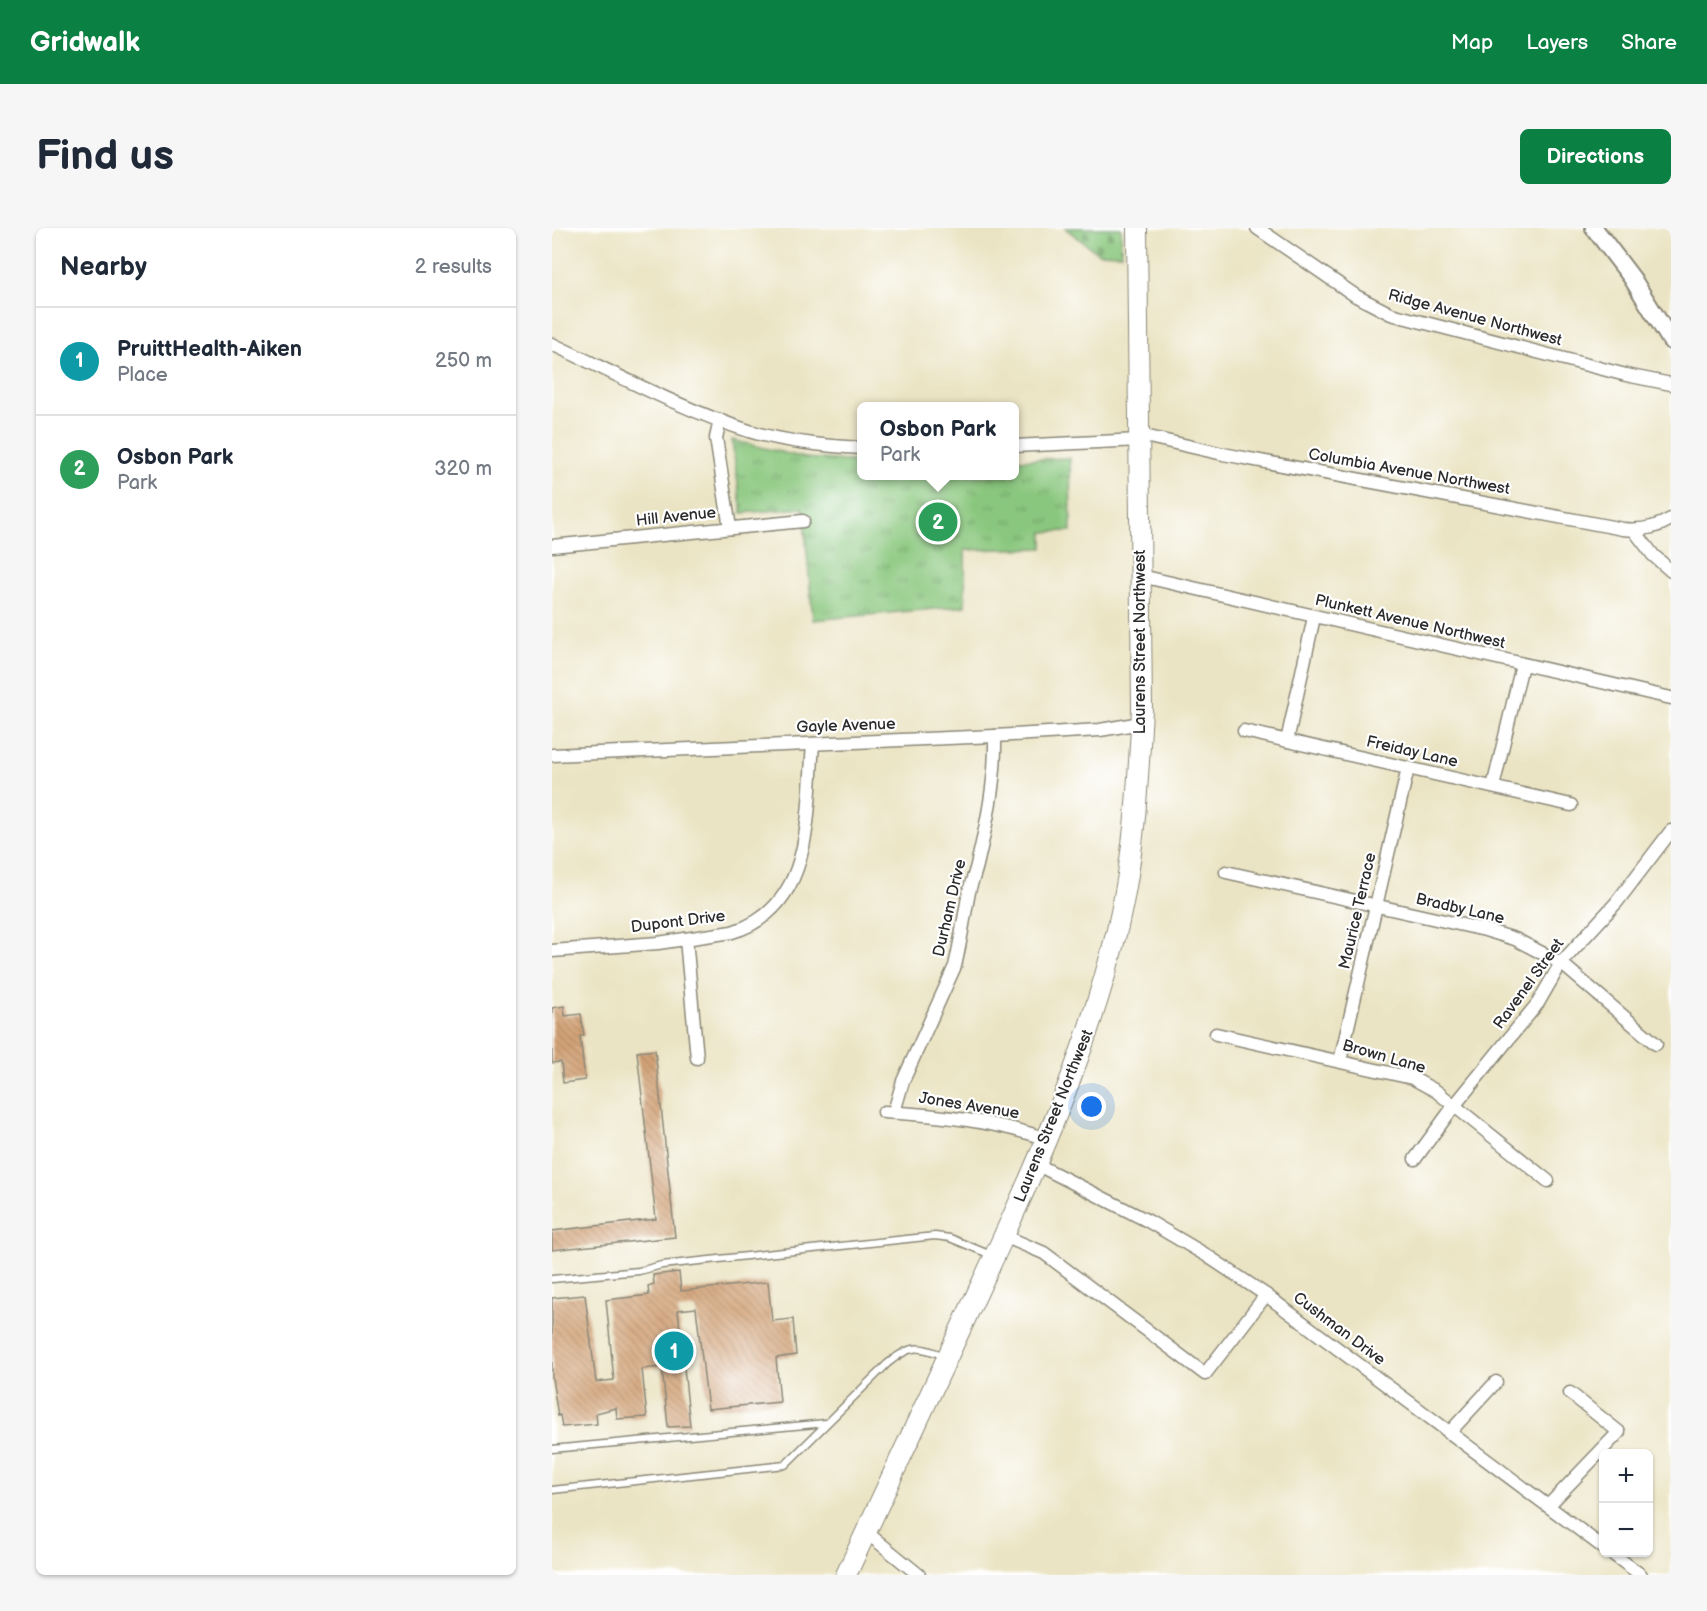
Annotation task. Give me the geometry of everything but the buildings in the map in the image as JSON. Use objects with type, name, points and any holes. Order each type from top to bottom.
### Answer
[{"type":"main road","name":"Laurens Street Northwest","points":[[846,1575],[1047,1139],[1083,1047],[1119,923],[1130,857],[1138,782],[1141,723],[1137,228]]},
{"type":"street","name":"Ridge Avenue Northwest","points":[[1257,228],[1356,297],[1391,314],[1626,375],[1671,384]]},
{"type":"street","points":[[1594,228],[1669,330]]},
{"type":"street","points":[[552,344],[749,431],[776,438],[857,448]]},
{"type":"street","points":[[720,420],[716,438],[730,528]]},
{"type":"street","name":"Columbia Avenue Northwest","points":[[1019,446],[1140,438],[1634,530],[1655,527],[1671,519]]},
{"type":"street","name":"Hill Avenue","points":[[552,546],[803,521]]},
{"type":"street","points":[[1634,530],[1653,555],[1671,571]]},
{"type":"street","name":"Plunkett Avenue Northwest","points":[[1141,576],[1671,698]]},
{"type":"street","points":[[1287,741],[1314,617]]},
{"type":"street","points":[[1493,787],[1522,664]]},
{"type":"street","name":"Gayle Avenue","points":[[552,755],[995,736],[1100,730],[1141,723]]},
{"type":"street","name":"Freiday Lane","points":[[1245,731],[1571,805]]},
{"type":"street","name":"Durham Drive","points":[[889,1112],[941,998],[960,946],[969,891],[977,867],[993,787],[995,736]]},
{"type":"street","name":"Dupont Drive","points":[[552,951],[686,939],[732,932],[744,929],[765,917],[782,900],[795,875],[804,843],[813,744]]},
{"type":"street","name":"Maurice Terrace","points":[[1341,1061],[1408,768]]},
{"type":"street","name":"Ravenel Street","points":[[1415,1159],[1454,1106],[1538,1003],[1561,963],[1616,903],[1671,831]]},
{"type":"street","name":"Bradby Lane","points":[[1226,872],[1500,933],[1561,963],[1656,1044]]},
{"type":"street","points":[[686,939],[697,1058]]},
{"type":"street","name":"Brown Lane","points":[[1216,1034],[1412,1078],[1436,1091],[1548,1181]]},
{"type":"street","name":"Jones Avenue","points":[[889,1112],[941,1116],[1017,1128],[1047,1139]]},
{"type":"street","name":"Cushman Drive","points":[[1036,1164],[1148,1221],[1206,1255],[1266,1295],[1599,1544]]},
{"type":"street","points":[[1004,1236],[1044,1253],[1204,1374],[1266,1295]]},
{"type":"street","points":[[1449,1433],[1496,1382]]},
{"type":"street","points":[[1548,1506],[1619,1432],[1570,1393]]},
{"type":"street","points":[[866,1532],[919,1575]]},
{"type":"street","points":[[1617,1557],[1641,1575]]},
{"type":"lane","points":[[552,1279],[935,1236],[950,1238],[994,1257]]},
{"type":"lane","points":[[552,1490],[785,1465],[887,1364],[910,1348],[927,1349],[948,1357]]},
{"type":"lane","points":[[552,1449],[826,1423]]},
{"type":"green space","points":[[1065,228],[1121,228],[1121,254],[1098,253]]},
{"type":"green space","points":[[732,440],[805,458],[857,462],[857,480],[1019,480],[1019,460],[1070,458],[1071,531],[1043,532],[1043,548],[965,550],[965,606],[813,620],[803,508],[742,513]]},
{"type":"place","name":"Osbon Park","points":[[938,522]]},
{"type":"place","name":"PruittHealth-Aiken","points":[[674,1351]]}]
